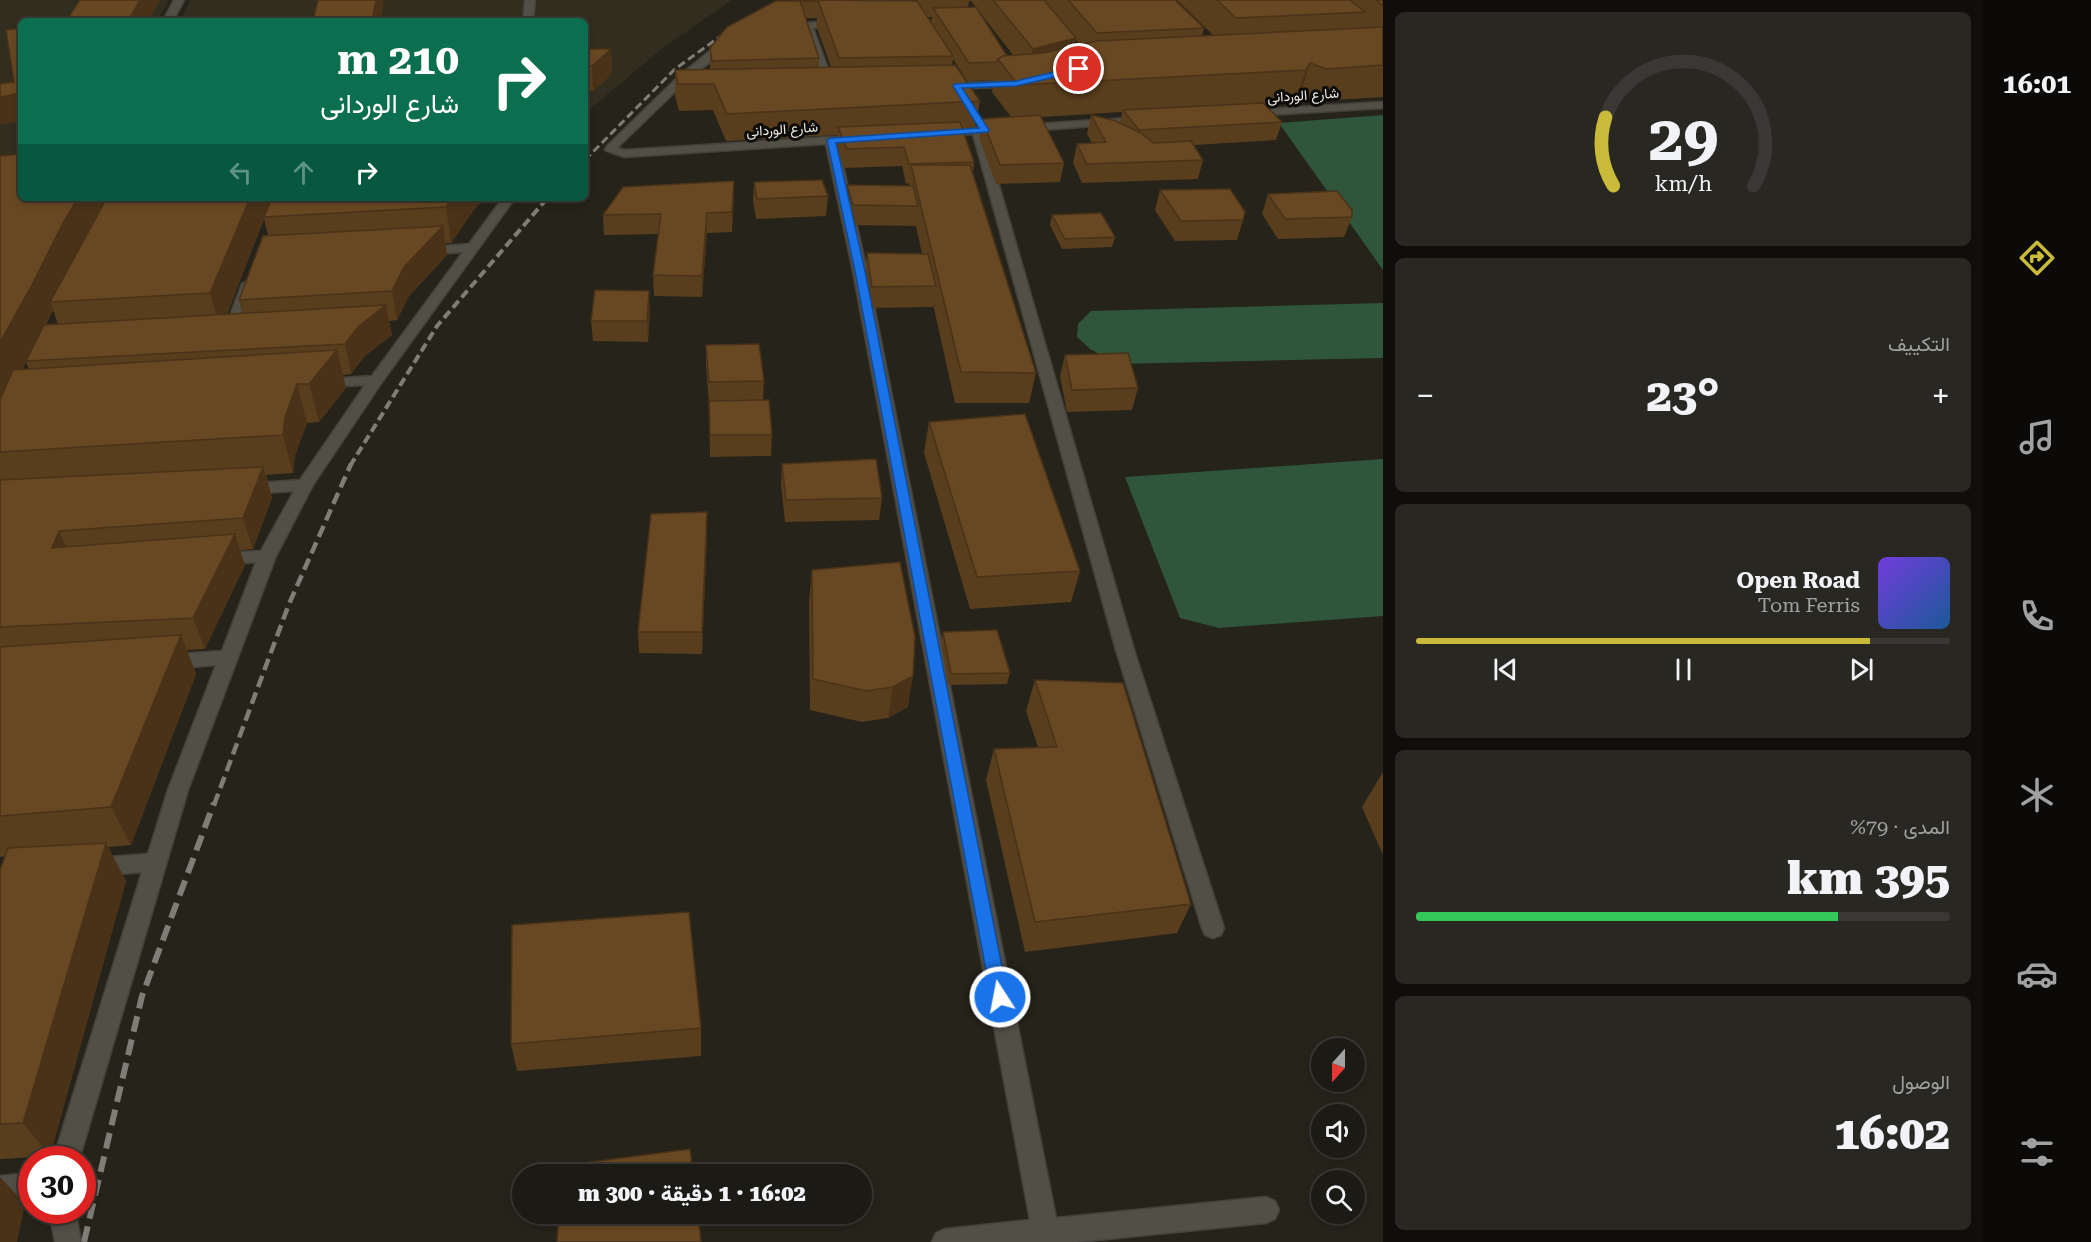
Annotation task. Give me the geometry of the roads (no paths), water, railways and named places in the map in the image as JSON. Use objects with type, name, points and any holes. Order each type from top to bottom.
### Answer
[{"type":"street","points":[[170,18],[179,0]]},
{"type":"street","points":[[528,18],[530,0]]},
{"type":"street","points":[[830,89],[808,25],[848,23]]},
{"type":"street","points":[[667,93],[698,65],[742,33]]},
{"type":"street","points":[[934,86],[1030,82]]},
{"type":"street","points":[[667,93],[691,92]]},
{"type":"street","name":"شارع الوردانى","points":[[667,93],[611,148],[614,153],[854,139]]},
{"type":"street","name":"شارع الوردانى","points":[[1242,114],[1383,105]]},
{"type":"street","points":[[933,134],[981,128],[1161,119]]},
{"type":"street","points":[[981,128],[1125,650],[1213,928]]},
{"type":"street","points":[[831,140],[860,271],[1044,1231]]},
{"type":"street","points":[[70,1146],[177,790],[267,556],[305,485],[376,380],[470,248],[507,201]]},
{"type":"street","points":[[411,251],[470,248]]},
{"type":"street","points":[[229,337],[254,271]]},
{"type":"street","points":[[391,329],[414,327]]},
{"type":"street","points":[[305,384],[376,380]]},
{"type":"street","points":[[223,490],[305,485]]},
{"type":"street","points":[[198,561],[267,556]]},
{"type":"street","points":[[150,664],[230,657]]},
{"type":"street","points":[[78,869],[156,862]]},
{"type":"street","points":[[0,1189],[18,1187]]},
{"type":"street","points":[[945,1242],[1266,1210]]},
{"type":"street","points":[[65,1224],[68,1242]]},
{"type":"railway","points":[[588,157],[675,69],[732,28]]},
{"type":"railway","points":[[350,465],[437,326],[544,202]]},
{"type":"railway","points":[[214,805],[289,604],[350,465]]},
{"type":"railway","points":[[84,1242],[142,996],[214,803]]}]
